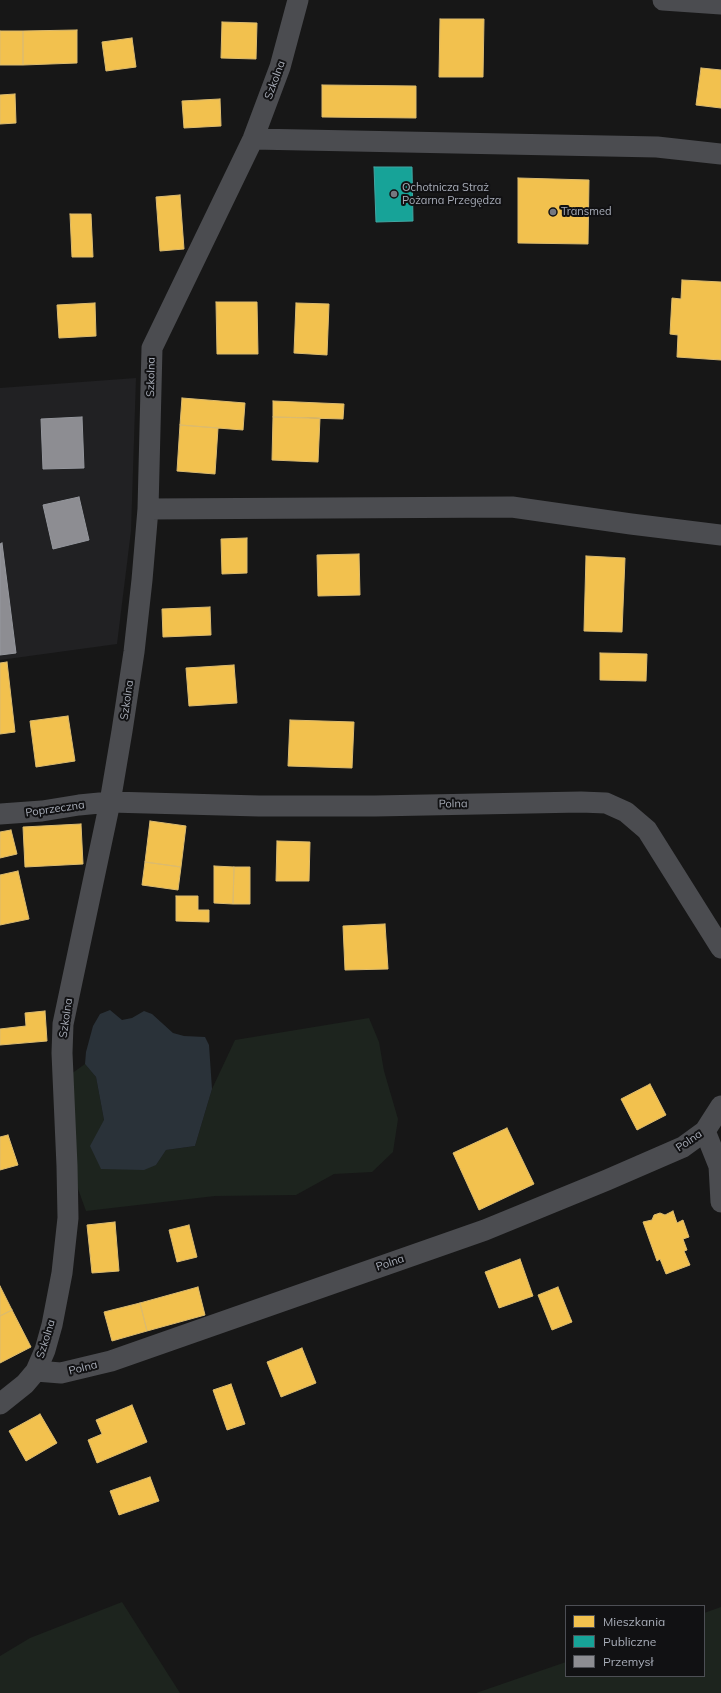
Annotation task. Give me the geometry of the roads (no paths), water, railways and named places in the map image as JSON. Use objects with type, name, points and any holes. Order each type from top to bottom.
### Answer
[{"type":"street","name":"Szkolna","points":[[0,1404],[25,1384],[36,1371],[45,1350],[52,1325],[62,1272],[68,1218],[62,1053],[63,1024],[110,802],[134,652],[148,509],[152,348],[252,139],[280,67],[298,0]]},
{"type":"street","points":[[663,0],[721,4]]},
{"type":"street","points":[[252,139],[657,147],[721,154]]},
{"type":"street","points":[[148,509],[512,507],[721,535]]},
{"type":"street","name":"Poprzeczna","points":[[0,814],[42,812],[79,805],[110,802]]},
{"type":"street","name":"Polna","points":[[110,802],[259,806],[375,806],[581,802],[612,804],[633,816],[647,830],[721,948]]},
{"type":"street","name":"Polna","points":[[36,1371],[61,1373],[111,1361],[485,1230],[668,1155],[688,1144],[705,1131],[721,1106]]},
{"type":"street","points":[[705,1131],[719,1166],[721,1202]]},
{"type":"place","name":"Ochotnicza Straż Pożarna Przegędza","points":[[394,194]]},
{"type":"place","name":"Transmed","points":[[553,212]]}]
